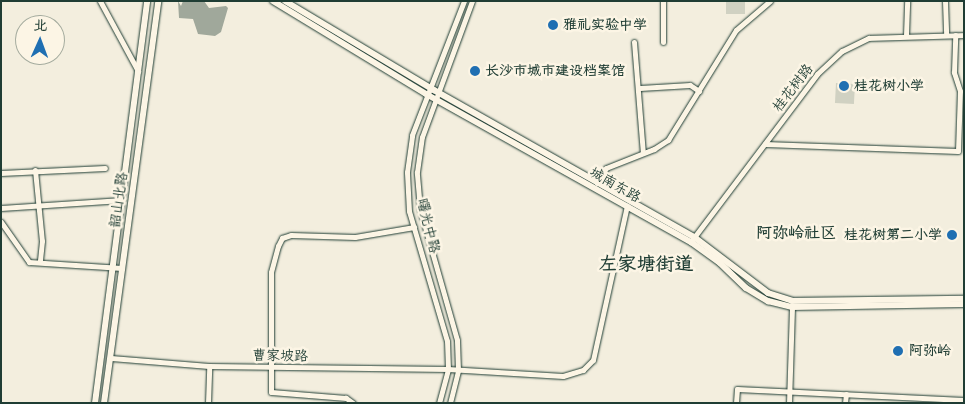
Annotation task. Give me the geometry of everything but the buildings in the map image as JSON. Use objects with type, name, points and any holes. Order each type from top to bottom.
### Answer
[{"type":"main road","name":"韶山北路","points":[[95,403],[147,1]]},
{"type":"main road","name":"韶山北路","points":[[104,403],[158,1]]},
{"type":"main road","name":"城南东路","points":[[274,1],[428,91],[597,183],[692,240],[752,292],[768,301],[792,307],[964,304]]},
{"type":"main road","name":"城南东路","points":[[285,1],[428,91]]},
{"type":"main road","name":"城南东路","points":[[437,96],[627,206],[716,252],[755,286],[792,302],[964,298]]},
{"type":"street","points":[[100,1],[138,73]]},
{"type":"street","name":"曙光中路","points":[[439,403],[448,369],[446,341],[410,211],[407,172],[412,135],[464,1]]},
{"type":"street","name":"曙光中路","points":[[450,403],[458,370],[457,340],[420,210],[417,172],[422,137],[472,1]]},
{"type":"street","points":[[663,42],[664,1]]},
{"type":"street","points":[[597,183],[606,168],[643,153],[668,140],[736,30],[770,1]]},
{"type":"street","points":[[906,35],[907,1]]},
{"type":"street","points":[[945,1],[946,35]]},
{"type":"street","name":"桂花树路","points":[[692,240],[817,74],[842,51],[869,38],[906,35],[964,35]]},
{"type":"street","points":[[765,144],[958,151],[960,91],[954,72],[955,35]]},
{"type":"street","points":[[634,42],[640,88],[643,153]]},
{"type":"street","points":[[640,88],[690,85],[699,91]]},
{"type":"street","points":[[1,173],[105,168]]},
{"type":"street","points":[[35,170],[40,203],[40,261]]},
{"type":"street","points":[[1,208],[40,203],[122,200]]},
{"type":"street","name":"曹家坡路","points":[[111,358],[209,366],[448,369],[563,376],[583,370],[593,360],[627,206]]},
{"type":"street","points":[[1,222],[28,262],[40,261],[122,268]]},
{"type":"street","points":[[353,403],[346,398],[275,394],[270,392],[268,367],[271,272],[282,238],[291,235],[355,237],[414,227]]},
{"type":"street","points":[[789,403],[792,307]]},
{"type":"street","points":[[208,403],[209,366]]},
{"type":"street","points":[[736,403],[737,390],[964,400]]},
{"type":"street","points":[[845,403],[846,394]]},
{"type":"shaded area","points":[[178,1],[181,6],[183,1],[204,1],[209,8],[226,6],[228,8],[221,32],[215,36],[198,34],[193,19],[179,18]]},
{"type":"shaded area","points":[[726,1],[745,1],[745,14],[726,14]]},
{"type":"shaded area","points":[[836,83],[855,84],[854,104],[835,103]]},
{"type":"place","name":"雅礼实验中学","points":[[553,25]]},
{"type":"place","name":"长沙市城市建设档案馆","points":[[475,71]]},
{"type":"place","name":"桂花树小学","points":[[844,86]]},
{"type":"place","name":"桂花树第二小学","points":[[952,235]]},
{"type":"place","name":"阿弥岭","points":[[898,351]]},
{"type":"district","name":"阿弥岭社区","points":[[796,234]]},
{"type":"district","name":"左家塘街道","points":[[646,266]]}]
